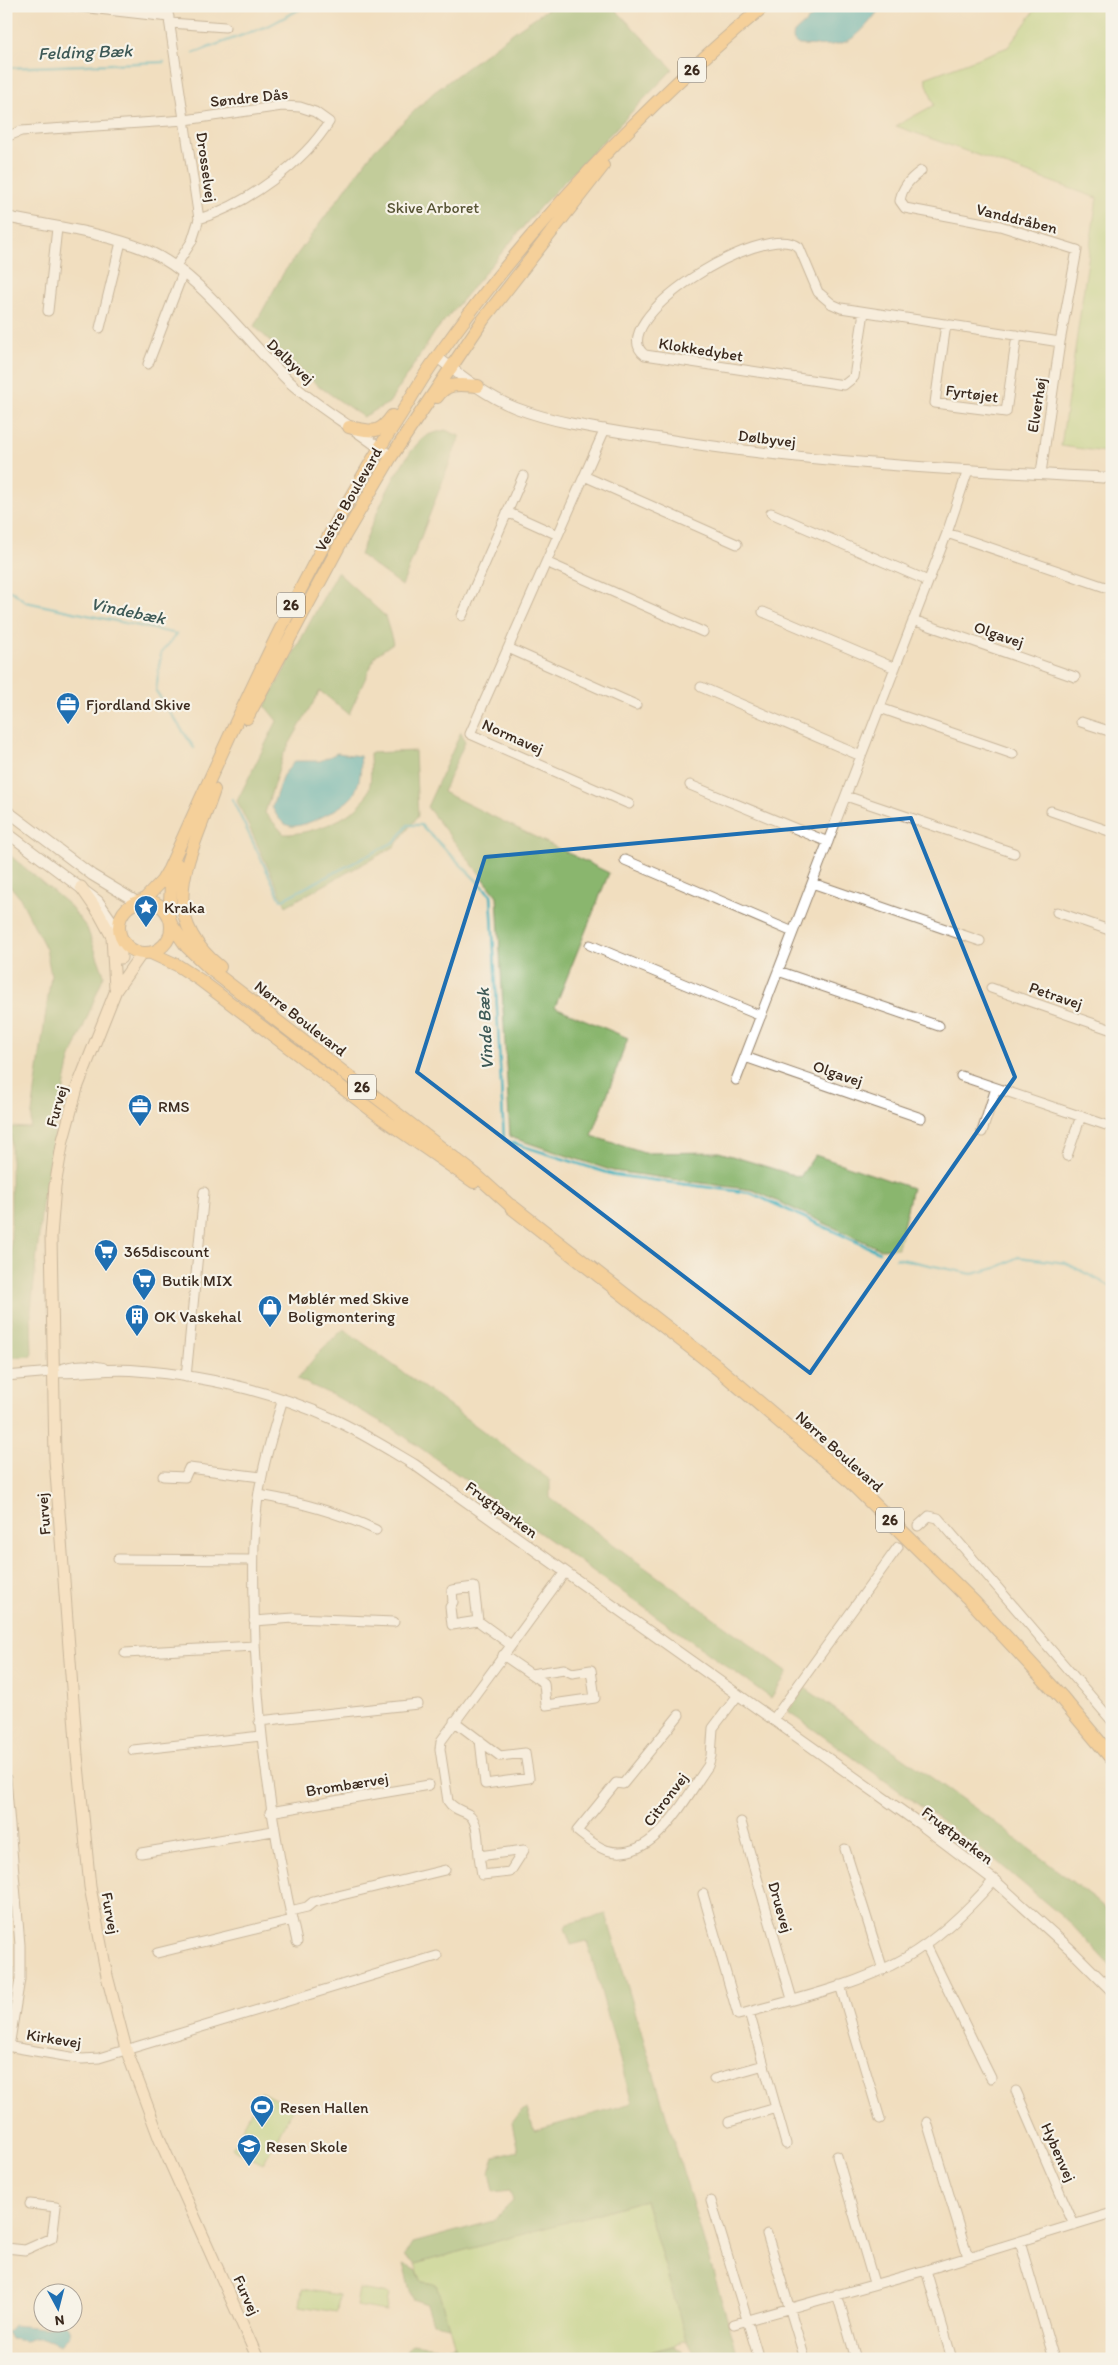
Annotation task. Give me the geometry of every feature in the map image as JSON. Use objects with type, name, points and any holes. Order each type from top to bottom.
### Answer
[{"type":"highway","name":"Nørre Boulevard","points":[[512,1207],[718,1368],[848,1479],[973,1602],[1061,1697],[1112,1758]]},
{"type":"main road","name":"Vestre Boulevard","points":[[140,901],[162,881],[169,869],[293,602],[332,528],[437,357],[504,269],[588,171],[674,86],[764,6]]},
{"type":"main road","name":"Vestre Boulevard","points":[[170,920],[171,886],[178,860],[204,804],[214,790],[253,705],[345,534],[391,457],[450,367],[624,137]]},
{"type":"main road","points":[[349,427],[377,431],[384,428],[413,386],[428,372]]},
{"type":"main road","points":[[375,484],[387,474],[443,388],[453,384],[478,386]]},
{"type":"main road","name":"26","points":[[214,790],[185,870],[182,886],[185,915],[191,932],[201,948],[214,962],[279,1016],[296,1036]]},
{"type":"main road","points":[[81,887],[100,913],[112,937],[117,986]]},
{"type":"main road","name":"26","points":[[140,901],[158,904],[170,920],[169,938],[158,950],[146,953],[126,946],[120,935],[118,923],[124,910],[140,901]]},
{"type":"main road","name":"Nørre Boulevard","points":[[170,920],[198,958],[474,1173],[512,1207]]},
{"type":"main road","name":"Furvej","points":[[120,935],[117,986],[77,1088],[60,1158],[51,1236],[54,1459],[90,1887],[107,1976],[126,2049],[160,2140],[258,2359]]},
{"type":"main road","name":"Nørre Boulevard","points":[[146,953],[177,965],[200,980],[382,1118],[455,1170],[512,1207]]},
{"type":"main road","name":"Furvej","points":[[117,986],[146,953]]},
{"type":"main road","name":"Furvej","points":[[246,2333],[249,2359]]},
{"type":"street","points":[[72,6],[225,27]]},
{"type":"street","name":"Drosselvej","points":[[167,6],[199,219],[192,242],[179,270]]},
{"type":"street","name":"Søndre Dås","points":[[6,137],[20,131],[185,120],[282,106],[300,107],[315,112],[329,122],[320,135],[283,174],[216,214],[199,219]]},
{"type":"street","name":"Vanddråben","points":[[921,171],[912,177],[901,191],[900,201],[904,208],[1000,226],[1077,250],[1060,342]]},
{"type":"street","name":"Dølbyvej","points":[[6,217],[121,242],[147,251],[179,270],[223,311],[261,355],[295,387],[349,427],[380,447],[391,457]]},
{"type":"street","points":[[48,312],[57,228]]},
{"type":"street","name":"Klokkedybet","points":[[864,312],[854,377],[844,385],[645,356],[638,351],[636,344],[641,327],[657,308],[700,272],[728,258],[759,246],[787,241],[799,247],[812,283],[824,298],[841,308],[1060,342]]},
{"type":"street","points":[[100,328],[121,242]]},
{"type":"street","points":[[148,364],[179,270]]},
{"type":"street","name":"Fyrtøjet","points":[[946,324],[935,403],[1006,412],[1017,335]]},
{"type":"street","name":"Elverhøj","points":[[1041,474],[1060,342]]},
{"type":"street","name":"Dølbyvej","points":[[437,357],[494,397],[553,420],[697,445],[812,459],[910,468],[1112,478]]},
{"type":"street","name":"Normavej","points":[[605,429],[470,734],[629,804]]},
{"type":"street","points":[[736,1080],[947,533],[968,470]]},
{"type":"street","points":[[462,616],[523,476]]},
{"type":"street","points":[[584,476],[737,544]]},
{"type":"street","points":[[508,512],[558,534]]},
{"type":"street","points":[[771,513],[928,581]]},
{"type":"street","points":[[947,533],[1105,587]]},
{"type":"street","points":[[546,562],[703,632]]},
{"type":"street","points":[[763,612],[895,668]]},
{"type":"street","name":"Olgavej","points":[[913,620],[1075,677]]},
{"type":"street","points":[[508,648],[636,705]]},
{"type":"street","points":[[701,687],[861,756]]},
{"type":"street","points":[[880,708],[1013,754]]},
{"type":"street","points":[[1081,722],[1112,732]]},
{"type":"street","points":[[690,785],[828,842]]},
{"type":"street","points":[[846,796],[1014,852]]},
{"type":"street","points":[[6,810],[92,876],[140,901]]},
{"type":"street","points":[[1051,811],[1112,832]]},
{"type":"street","points":[[6,832],[81,887],[106,911],[120,935]]},
{"type":"street","points":[[625,860],[793,932]]},
{"type":"street","points":[[812,883],[980,941]]},
{"type":"street","points":[[1057,912],[1112,931]]},
{"type":"street","points":[[590,945],[761,1016]]},
{"type":"street","points":[[778,971],[939,1026]]},
{"type":"street","name":"Petravej","points":[[991,988],[1112,1030]]},
{"type":"street","name":"Olgavej","points":[[745,1057],[921,1118]]},
{"type":"street","points":[[960,1076],[1112,1127]]},
{"type":"street","points":[[982,1132],[996,1088]]},
{"type":"street","points":[[1067,1156],[1080,1116]]},
{"type":"street","points":[[186,1377],[204,1192]]},
{"type":"street","name":"Frugtparken","points":[[52,1372],[88,1373],[108,1370],[186,1377],[236,1386],[283,1399],[349,1427],[415,1465],[920,1824],[994,1880],[1070,1949],[1112,1991]]},
{"type":"street","points":[[6,1376],[52,1372]]},
{"type":"street","points":[[283,1399],[261,1477],[259,1494],[253,1560],[254,1646],[259,1721],[270,1812],[297,1942]]},
{"type":"street","points":[[163,1476],[186,1476],[189,1468],[261,1477]]},
{"type":"street","points":[[259,1494],[303,1503],[345,1515],[376,1530]]},
{"type":"street","points":[[918,1526],[929,1516],[938,1518],[1112,1721]]},
{"type":"street","points":[[773,1720],[898,1547]]},
{"type":"street","points":[[118,1559],[253,1560]]},
{"type":"street","points":[[479,1856],[524,1850],[510,1872],[482,1875],[479,1856],[474,1821],[470,1815],[451,1806],[448,1801],[440,1749],[443,1735],[565,1572]]},
{"type":"street","points":[[478,1621],[474,1587],[452,1590],[453,1602],[450,1607],[452,1625],[478,1621],[511,1645]]},
{"type":"street","points":[[254,1621],[294,1618],[394,1622]]},
{"type":"street","points":[[125,1652],[254,1646]]},
{"type":"street","points":[[503,1655],[544,1683],[546,1705],[594,1698],[591,1670],[572,1673],[564,1669],[531,1674]]},
{"type":"street","name":"Citronvej","points":[[679,1715],[623,1784],[616,1783],[577,1831],[596,1845],[611,1851],[626,1852],[640,1848],[658,1835],[708,1766],[711,1756],[713,1728],[738,1695]]},
{"type":"street","points":[[259,1721],[418,1704]]},
{"type":"street","points":[[454,1721],[480,1740],[500,1756],[525,1753],[529,1778],[485,1784],[480,1740]]},
{"type":"street","points":[[133,1750],[261,1736]]},
{"type":"street","points":[[6,1778],[20,1945],[20,1979],[8,2046]]},
{"type":"street","name":"Brombærvej","points":[[270,1812],[429,1785]]},
{"type":"street","name":"Druevej","points":[[741,1822],[792,1999]]},
{"type":"street","points":[[142,1853],[273,1831]]},
{"type":"street","points":[[844,1849],[883,1970]]},
{"type":"street","points":[[290,1910],[307,1907],[313,1902],[444,1870]]},
{"type":"street","points":[[703,1894],[738,2015],[840,1985],[883,1970],[926,1944],[969,1908],[994,1880]]},
{"type":"street","points":[[157,1953],[292,1920]]},
{"type":"street","points":[[926,1944],[991,2078]]},
{"type":"street","points":[[126,2049],[437,1956]]},
{"type":"street","points":[[840,1985],[880,2119]]},
{"type":"street","points":[[749,2012],[786,2144]]},
{"type":"street","name":"Kirkevej","points":[[8,2046],[82,2059],[99,2058],[126,2049]]},
{"type":"street","points":[[714,2079],[764,2065]]},
{"type":"street","name":"Hybenvej","points":[[1016,2091],[1074,2225]]},
{"type":"street","points":[[730,2122],[776,2108]]},
{"type":"street","points":[[927,2122],[968,2257]]},
{"type":"street","points":[[837,2156],[874,2283]]},
{"type":"street","points":[[711,2201],[759,2359]]},
{"type":"street","points":[[6,2248],[25,2250],[52,2238],[56,2207],[30,2204]]},
{"type":"street","points":[[734,2324],[874,2283],[926,2270],[1112,2213]]},
{"type":"street","points":[[767,2234],[805,2359]]},
{"type":"street","points":[[1020,2242],[1054,2359]]},
{"type":"street","points":[[926,2270],[952,2359]]},
{"type":"street","points":[[837,2294],[856,2359]]},
{"type":"highlighted area","points":[[911,818],[1015,1077],[810,1373],[417,1072],[485,857]]},
{"type":"green space","name":"Skive Arboret","points":[[552,6],[612,6],[673,69],[540,207],[435,332],[389,403],[363,417],[317,385],[254,326],[284,272],[375,149],[433,93]]},
{"type":"green space","points":[[1038,6],[1112,6],[1112,453],[1061,446],[1097,198],[896,126],[934,105],[925,78],[1008,47]]},
{"type":"green space","points":[[445,430],[460,436],[402,586],[360,555],[387,491],[406,459],[426,436]]},
{"type":"green space","points":[[337,572],[385,616],[393,643],[376,655],[349,714],[320,691],[283,755],[265,813],[284,834],[307,831],[334,822],[357,808],[365,799],[371,776],[370,753],[415,751],[418,816],[394,847],[286,906],[237,801],[277,721],[265,706]]},
{"type":"green space","points":[[461,732],[465,742],[443,792],[609,873],[555,1007],[628,1038],[592,1136],[644,1153],[719,1152],[800,1177],[815,1155],[912,1188],[898,1248],[880,1249],[753,1190],[613,1171],[510,1137],[497,896],[427,807]]},
{"type":"green space","points":[[6,852],[68,904],[87,928],[104,975],[70,1060],[53,1140],[42,1206],[31,1311],[32,1356],[6,1358],[6,1343],[11,1342],[11,1127],[30,1128],[51,975],[46,949],[20,898],[11,887],[6,886]]},
{"type":"green space","points":[[344,1329],[550,1480],[550,1498],[788,1672],[771,1698],[394,1429],[335,1396],[297,1379],[321,1350]]},
{"type":"green space","points":[[805,1688],[993,1821],[1096,1900],[1112,1915],[1112,1968],[1072,1925],[994,1859],[788,1711]]},
{"type":"green space","points":[[606,1914],[739,2359],[697,2359],[687,2341],[645,2200],[415,2264],[405,2256],[413,2243],[493,2221],[513,2201],[510,2190],[494,2192],[490,2172],[495,2157],[518,2151],[512,2123],[522,2110],[527,2109],[534,2131],[632,2103],[587,1941],[571,1945],[565,1928],[567,1924]]},
{"type":"green space","name":"Resen Hallen","points":[[261,2092],[293,2108],[263,2164],[232,2148]]},
{"type":"green space","points":[[645,2200],[687,2341],[627,2359],[459,2359],[436,2284],[422,2282],[415,2264]]},
{"type":"green space","points":[[403,2264],[417,2271],[422,2282],[436,2284],[449,2326],[433,2323],[427,2304],[412,2299]]},
{"type":"green space","points":[[302,2289],[339,2295],[337,2312],[300,2306]]},
{"type":"green space","points":[[359,2289],[389,2294],[386,2311],[356,2306]]},
{"type":"green space","points":[[411,2344],[445,2348],[455,2344],[459,2359],[400,2359]]},
{"type":"green space","points":[[672,2346],[682,2351],[683,2359],[627,2359]]},
{"type":"water","points":[[824,6],[882,6],[864,29],[848,41],[828,45],[799,45],[795,43],[793,39],[794,33]]},
{"type":"water","points":[[337,753],[360,756],[361,766],[358,785],[350,799],[325,816],[305,824],[290,826],[281,821],[272,807],[283,775],[295,761],[320,761]]},
{"type":"water","points":[[13,2325],[32,2327],[32,2332],[70,2332],[70,2336],[61,2345],[43,2338],[34,2338],[26,2341],[11,2339],[7,2332]]},
{"type":"waterway","name":"Felding Bæk","points":[[194,53],[270,25],[306,6]]},
{"type":"waterway","name":"Felding Bæk","points":[[6,68],[164,62]]},
{"type":"waterway","name":"Vindebæk","points":[[6,590],[12,591],[26,602],[177,634],[161,653],[156,691],[194,748]]},
{"type":"waterway","name":"Vinde Bæk","points":[[232,799],[281,900],[396,841],[408,825],[421,825],[491,895],[504,1140],[614,1175],[751,1193],[879,1252]]},
{"type":"waterway","name":"Vinde Bæk","points":[[896,1258],[972,1274],[996,1268],[1018,1257],[1066,1263],[1112,1287]]},
{"type":"place","name":"Fjordland Skive","points":[[68,725]]},
{"type":"place","name":"Kraka","points":[[146,928]]},
{"type":"place","name":"RMS","points":[[140,1127]]},
{"type":"place","name":"365discount","points":[[106,1272]]},
{"type":"place","name":"Butik MIX","points":[[144,1301]]},
{"type":"place","name":"Møblér med Skive Boligmontering","points":[[270,1328]]},
{"type":"place","name":"OK Vaskehal","points":[[137,1337]]},
{"type":"place","name":"Resen Hallen","points":[[262,2128]]},
{"type":"place","name":"Resen Skole","points":[[249,2167]]}]
